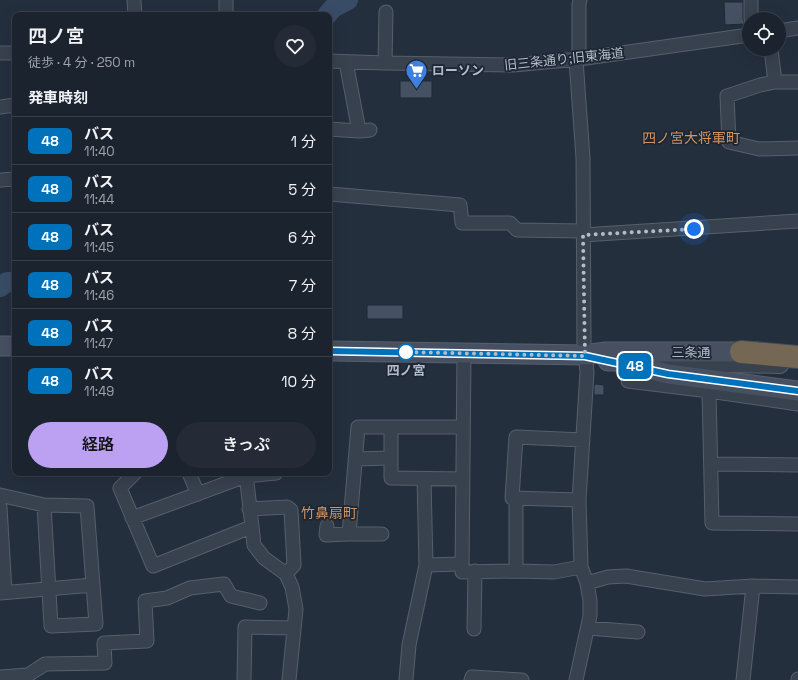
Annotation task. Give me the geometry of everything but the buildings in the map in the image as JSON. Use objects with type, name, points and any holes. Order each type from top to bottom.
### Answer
[{"type":"highway","points":[[741,352],[798,357]]},
{"type":"main road","points":[[0,346],[12,346]]},
{"type":"main road","name":"三条通","points":[[332,351],[585,356],[606,352],[798,353]]},
{"type":"main road","name":"三条通","points":[[585,356],[668,374],[798,391]]},
{"type":"street","points":[[134,0],[135,12]]},
{"type":"street","points":[[226,0],[226,12]]},
{"type":"street","points":[[576,680],[590,616],[590,601],[587,583],[581,567],[579,500],[587,372],[585,356],[582,154],[577,60],[580,0]]},
{"type":"street","points":[[751,0],[751,12]]},
{"type":"street","points":[[385,64],[386,12]]},
{"type":"street","points":[[786,29],[798,28]]},
{"type":"street","name":"旧三条通り;旧東海道","points":[[332,61],[385,64],[513,65],[577,60],[742,36]]},
{"type":"street","points":[[0,53],[12,53]]},
{"type":"street","points":[[772,56],[775,82]]},
{"type":"street","points":[[332,129],[364,130],[346,62]]},
{"type":"street","points":[[798,82],[775,82],[760,85],[727,96],[729,142],[759,149],[798,148]]},
{"type":"street","points":[[0,107],[12,105]]},
{"type":"street","points":[[0,180],[12,179]]},
{"type":"street","points":[[332,194],[460,205],[462,223],[510,223],[516,230],[583,233],[798,221]]},
{"type":"street","points":[[464,354],[462,427],[462,572],[554,572],[581,567]]},
{"type":"street","points":[[798,366],[622,363],[628,381],[709,390],[798,404]]},
{"type":"street","points":[[709,390],[712,523],[798,524]]},
{"type":"street","points":[[391,426],[391,478],[463,479]]},
{"type":"street","points":[[349,534],[358,427],[462,427]]},
{"type":"street","points":[[579,500],[512,498],[516,436],[583,440]]},
{"type":"street","points":[[355,459],[391,458]]},
{"type":"street","points":[[711,464],[798,465]]},
{"type":"street","points":[[132,476],[120,488],[153,566],[251,527]]},
{"type":"street","points":[[189,476],[198,494]]},
{"type":"street","points":[[132,518],[243,476]]},
{"type":"street","points":[[246,476],[254,545],[264,558],[286,574],[292,588],[296,609],[289,680]]},
{"type":"street","points":[[406,680],[409,645],[426,565],[424,479]]},
{"type":"street","points":[[0,495],[44,505],[87,506],[96,624],[51,626],[44,505]]},
{"type":"street","points":[[516,498],[516,571]]},
{"type":"street","points":[[0,507],[2,592],[93,585]]},
{"type":"street","points":[[249,509],[286,507],[291,510],[294,565],[286,574]]},
{"type":"street","points":[[327,526],[326,535],[382,534]]},
{"type":"street","points":[[426,565],[461,564]]},
{"type":"street","points":[[474,629],[475,571]]},
{"type":"street","points":[[587,583],[608,577],[626,576],[705,590],[753,586],[798,587]]},
{"type":"street","points":[[0,677],[28,675],[45,664],[105,662],[104,643],[147,641],[145,601],[167,598],[190,588],[224,584],[231,596],[260,603]]},
{"type":"street","points":[[743,680],[753,586]]},
{"type":"street","points":[[244,680],[245,628],[293,628]]},
{"type":"street","points":[[588,628],[638,632]]},
{"type":"street","points":[[471,680],[472,677],[522,680]]},
{"type":"waterway","points":[[330,12],[333,8],[348,0]]},
{"type":"waterway","points":[[0,287],[7,282],[12,282]]},
{"type":"bus line","name":"48","points":[[332,351],[585,356],[606,361],[616,361],[668,374],[798,391]]},
{"type":"place","name":"ローソン","points":[[416,90]]},
{"type":"place","name":"四ノ宮","points":[[406,352]]},
{"type":"district","name":"四ノ宮大将軍町","points":[[691,138]]},
{"type":"district","name":"竹鼻扇町","points":[[329,513]]},
{"type":"route","points":[[406,352],[404,352],[585,356],[583,235],[694,229]]}]
